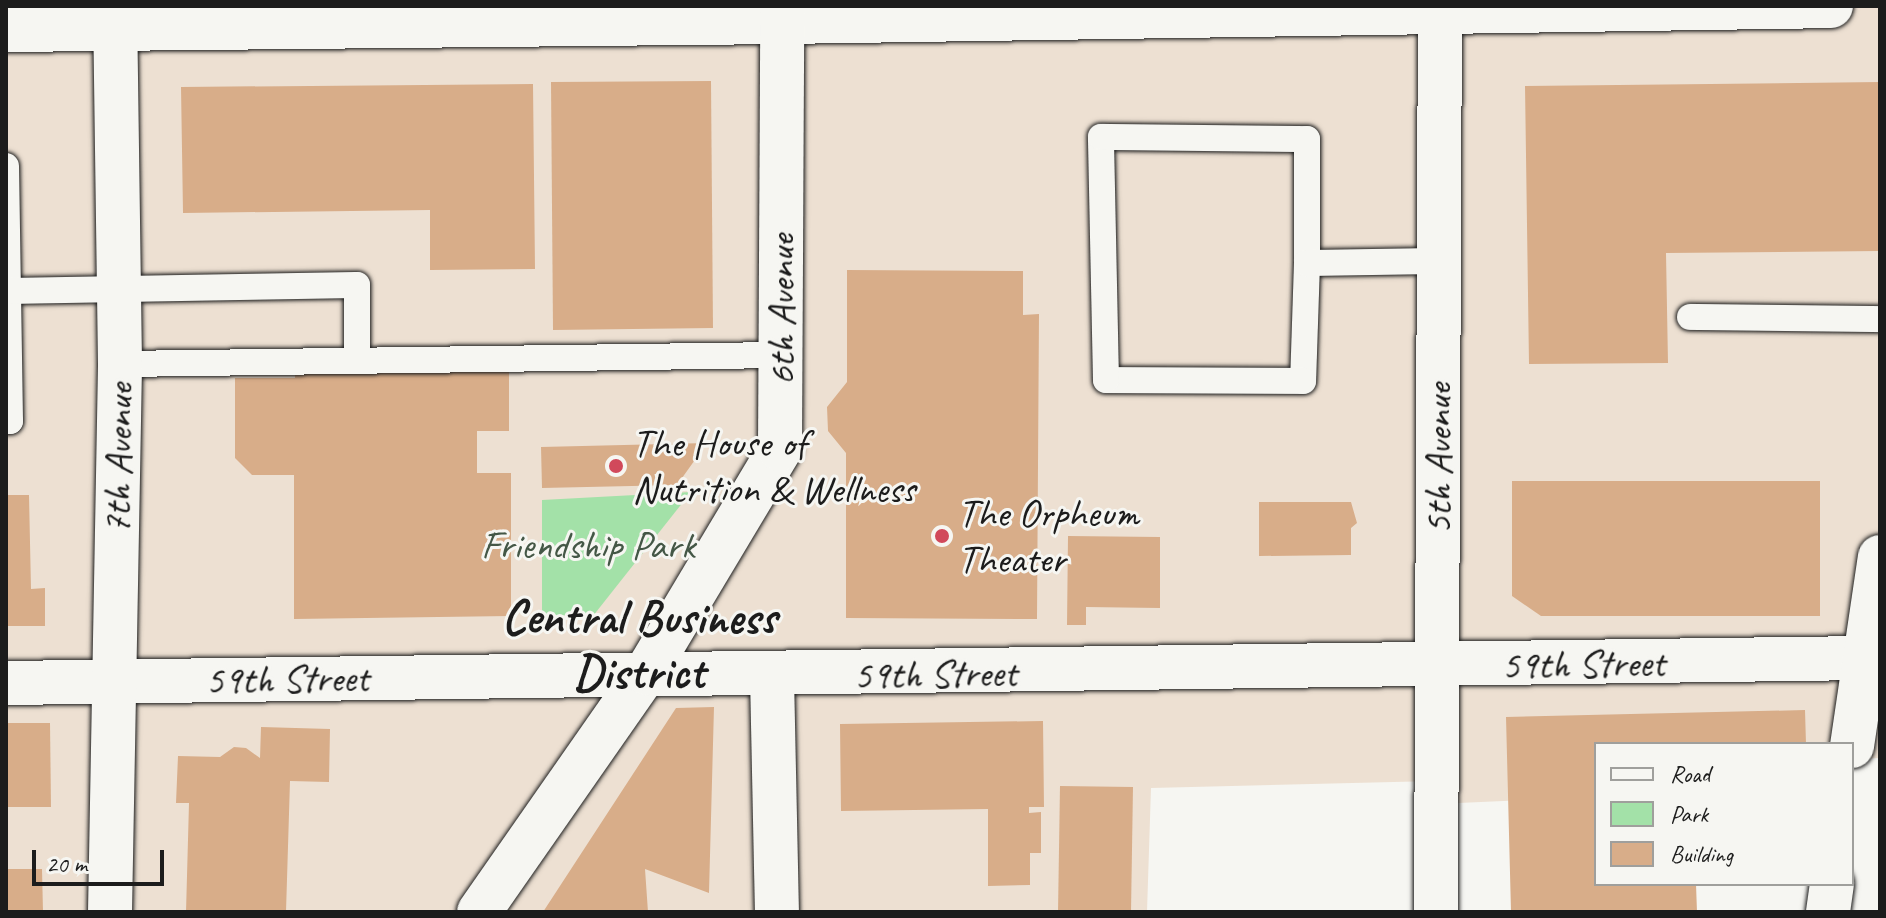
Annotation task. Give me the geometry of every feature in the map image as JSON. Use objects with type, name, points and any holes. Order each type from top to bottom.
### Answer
[{"type":"street","points":[[6,30],[115,17],[1831,6]]},
{"type":"street","name":"5th Avenue","points":[[1436,912],[1440,10]]},
{"type":"street","name":"6th Avenue","points":[[479,912],[646,673],[780,449],[782,14]]},
{"type":"street","name":"7th Avenue","points":[[110,912],[120,364],[115,17]]},
{"type":"street","points":[[1853,742],[1880,557]]},
{"type":"street","name":"59th Street","points":[[6,683],[646,673],[772,676],[1865,658]]},
{"type":"street","points":[[772,676],[777,912]]},
{"type":"street","points":[[1828,912],[1832,886]]},
{"type":"lane","points":[[1101,137],[1307,139],[1307,263],[1303,381],[1106,380],[1101,137]]},
{"type":"lane","points":[[6,166],[10,421],[6,421]]},
{"type":"lane","points":[[1307,263],[1438,261]]},
{"type":"lane","points":[[7,291],[357,285],[357,361]]},
{"type":"lane","points":[[1690,317],[1880,319]]},
{"type":"lane","points":[[120,364],[782,355]]},
{"type":"shaded area","points":[[6,6],[1880,6],[1880,758],[1854,759],[1854,742],[1594,742],[1594,797],[1436,804],[1435,781],[1151,788],[1147,912],[6,912]]},
{"type":"green space","name":"Friendship Park","points":[[691,492],[593,616],[542,615],[542,500]]},
{"type":"building","points":[[711,81],[713,328],[553,330],[551,82]]},
{"type":"building","points":[[1880,82],[1880,251],[1666,253],[1668,363],[1529,364],[1525,86]]},
{"type":"building","points":[[533,84],[535,269],[430,270],[430,210],[183,213],[181,87]]},
{"type":"building","name":"The Orpheum Theater","points":[[847,270],[1023,271],[1023,315],[1039,314],[1037,619],[846,618],[846,453],[828,431],[827,407],[847,382]]},
{"type":"building","points":[[295,364],[509,364],[509,431],[477,431],[477,473],[511,473],[511,616],[294,619],[294,475],[252,475],[235,458],[235,378],[295,378]]},
{"type":"building","name":"The House of Nutrition & Wellness","points":[[707,443],[677,485],[542,488],[541,447]]},
{"type":"building","points":[[1512,481],[1820,481],[1820,616],[1541,616],[1512,596]]},
{"type":"building","points":[[6,495],[29,495],[31,589],[45,588],[45,626],[6,626]]},
{"type":"building","points":[[1259,502],[1351,502],[1357,523],[1351,528],[1351,555],[1259,556]]},
{"type":"building","points":[[1068,536],[1160,537],[1160,608],[1086,607],[1086,625],[1067,625]]},
{"type":"building","points":[[714,707],[709,893],[645,869],[648,912],[543,912],[676,708]]},
{"type":"building","points":[[1805,710],[1806,742],[1594,742],[1594,886],[1696,886],[1697,912],[1511,912],[1506,717]]},
{"type":"building","points":[[1043,721],[1044,807],[1029,807],[1029,813],[1041,812],[1041,853],[1030,853],[1030,885],[988,886],[988,809],[841,811],[840,724]]},
{"type":"building","points":[[6,723],[50,723],[51,807],[6,807]]},
{"type":"building","points":[[261,727],[330,729],[329,782],[290,781],[286,912],[186,912],[189,803],[176,803],[178,756],[220,757],[234,747],[246,748],[260,758]]},
{"type":"building","points":[[1060,786],[1133,787],[1131,912],[1058,912]]},
{"type":"building","points":[[6,869],[42,869],[43,912],[6,912]]},
{"type":"place","name":"The House of Nutrition & Wellness","points":[[616,466]]},
{"type":"place","name":"The Orpheum Theater","points":[[942,536]]},
{"type":"district","name":"Central Business District","points":[[639,644]]}]
